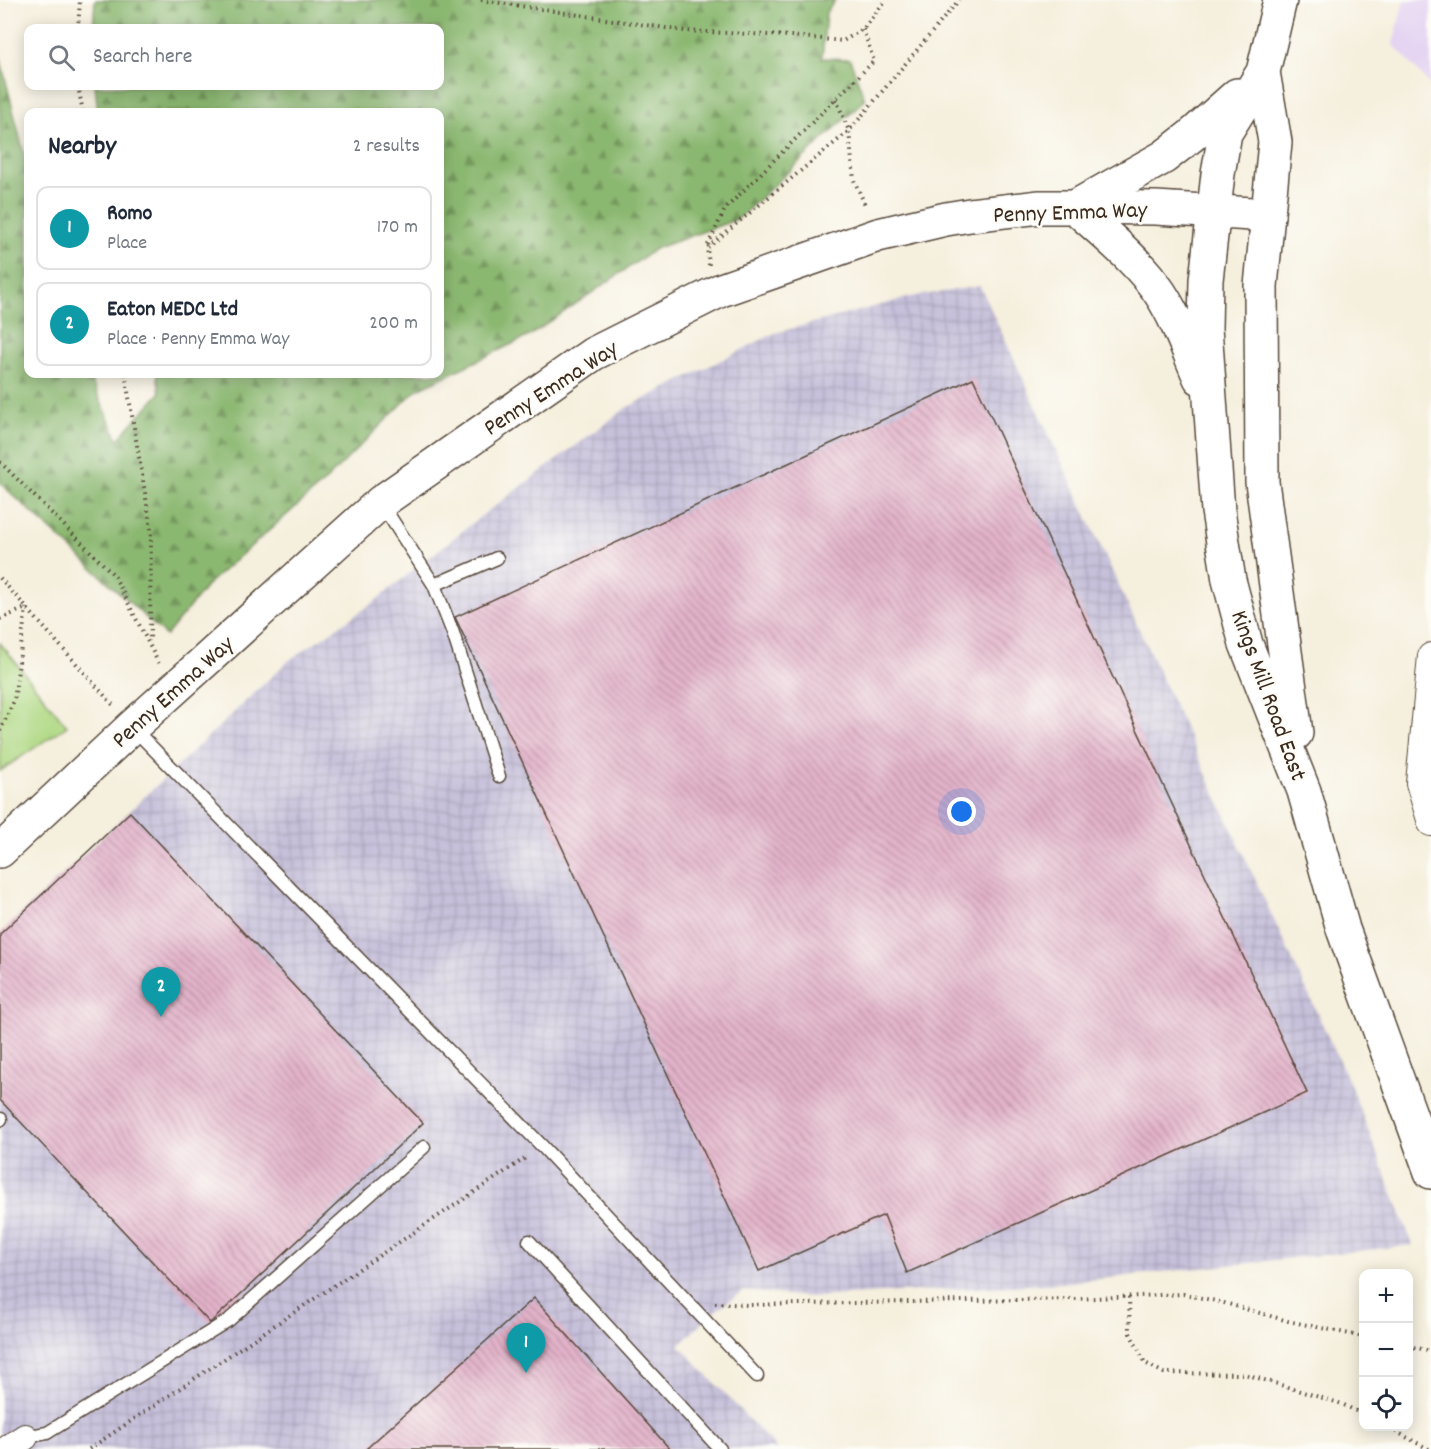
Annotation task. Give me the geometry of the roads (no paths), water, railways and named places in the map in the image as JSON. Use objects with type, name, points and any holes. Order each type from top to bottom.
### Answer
[{"type":"main road","name":"Kings Mill Road East","points":[[1280,0],[1263,72],[1226,133],[1218,174],[1206,280],[1205,328],[1218,511],[1230,580],[1246,644],[1304,791]]},
{"type":"main road","name":"Kings Mill Road East","points":[[1263,72],[1275,142],[1261,286],[1262,482],[1304,791]]},
{"type":"main road","points":[[1209,397],[1161,294],[1145,274],[1075,207],[1164,156],[1191,136],[1263,72]]},
{"type":"main road","name":"Penny Emma Way","points":[[0,851],[132,727],[381,502],[593,354],[721,290],[878,236],[946,219],[1040,207],[1156,208],[1268,215]]},
{"type":"main road","points":[[1304,791],[1343,929],[1431,1172]]},
{"type":"street","points":[[1431,656],[1419,783],[1431,823]]},
{"type":"lane","points":[[381,502],[434,585],[453,633],[499,776]]},
{"type":"lane","points":[[434,585],[497,558]]},
{"type":"lane","points":[[132,727],[543,1147],[757,1376]]},
{"type":"lane","points":[[16,1443],[47,1433],[229,1320],[424,1147]]},
{"type":"lane","points":[[529,1241],[720,1449]]},
{"type":"place","name":"Eaton MEDC Ltd","points":[[161,1017]]},
{"type":"place","name":"Romo","points":[[526,1373]]}]
